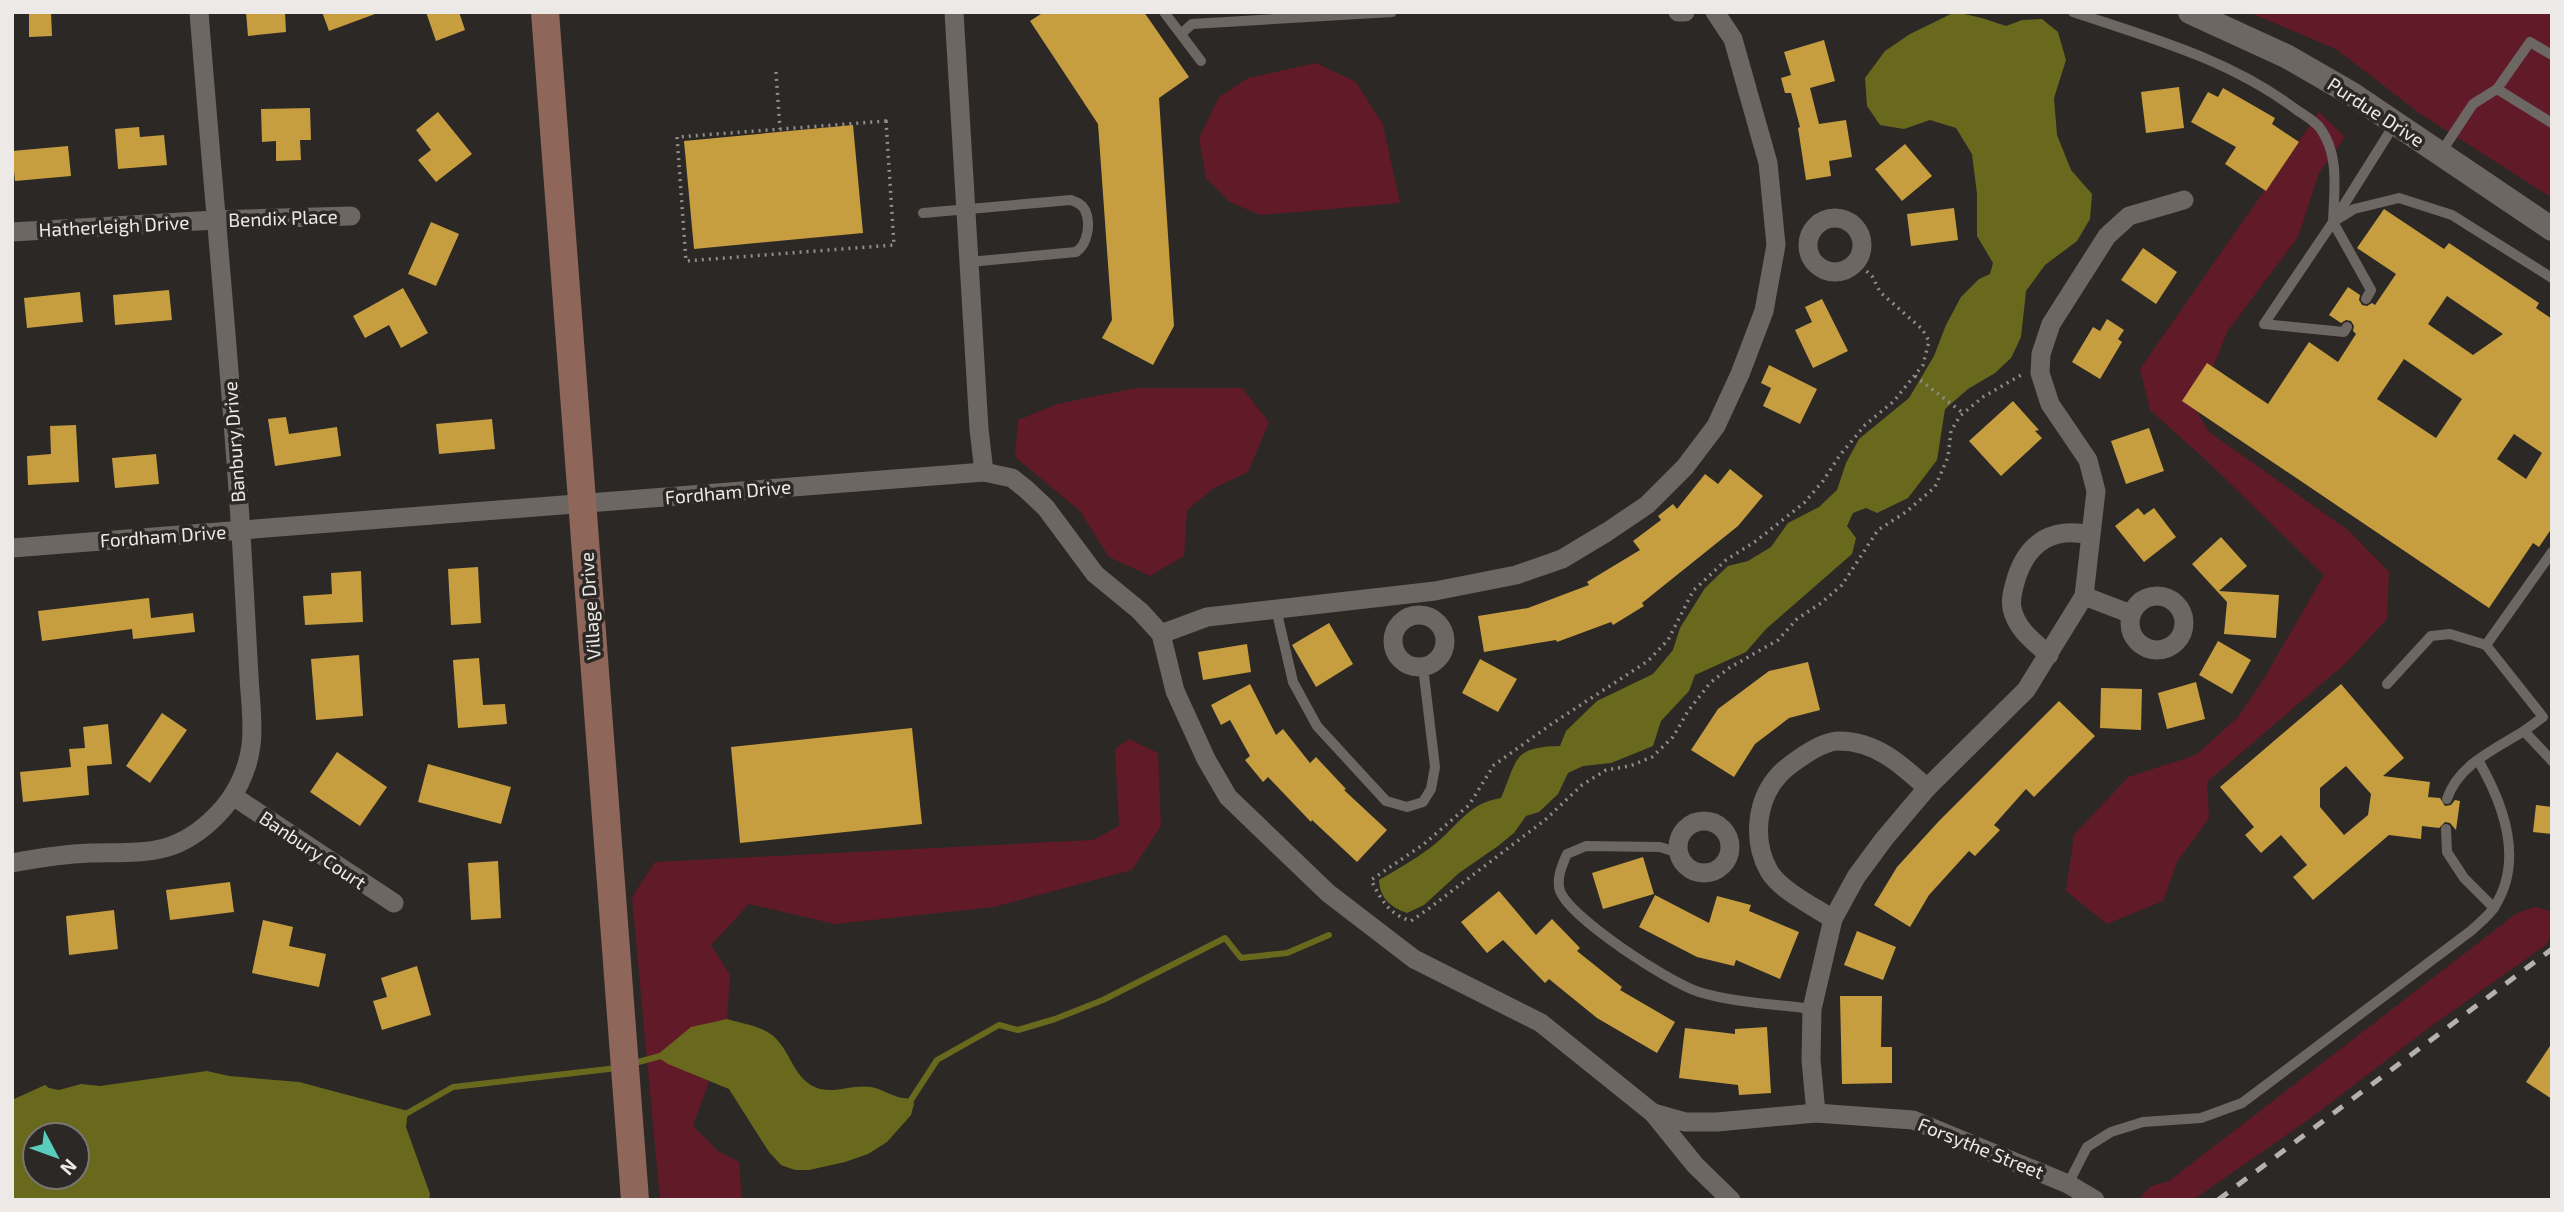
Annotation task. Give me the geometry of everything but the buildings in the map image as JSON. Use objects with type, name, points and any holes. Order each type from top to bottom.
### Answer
[{"type":"main road","name":"Village Drive","points":[[545,12],[635,1200]]},
{"type":"street","name":"Banbury Drive","points":[[12,863],[50,856],[130,854],[169,848],[207,825],[233,796],[248,762],[252,727],[241,530],[199,12]]},
{"type":"street","points":[[954,12],[979,429],[984,472],[1012,478],[1027,490],[1046,508],[1095,574],[1140,611],[1161,634],[1175,691],[1206,759],[1228,797],[1328,893],[1414,959],[1541,1023],[1653,1113],[1695,1165],[1731,1200]]},
{"type":"street","points":[[1678,12],[1685,12]]},
{"type":"street","points":[[1161,634],[1207,617],[1414,593],[1516,575],[1562,559],[1647,505],[1685,467],[1716,426],[1740,374],[1765,311],[1776,245],[1768,163],[1734,39],[1716,12]]},
{"type":"street","name":"Purdue Drive","points":[[2190,12],[2286,56],[2351,94],[2552,229]]},
{"type":"street","points":[[1816,1113],[1811,1060],[1812,1009],[1833,919],[1856,877],[1884,839],[1927,788],[2026,690],[2084,596],[2096,491],[2088,460],[2050,404],[2040,373],[2041,354],[2051,324],[2108,236],[2129,216],[2184,200]]},
{"type":"street","name":"Bendix Place","points":[[215,220],[351,216]]},
{"type":"street","points":[[1829,218],[1846,220],[1860,233],[1862,242],[1861,254],[1856,262],[1840,271],[1830,272],[1814,262],[1808,244],[1813,229],[1829,218]]},
{"type":"street","name":"Hatherleigh Drive","points":[[12,232],[215,220]]},
{"type":"street","points":[[1776,245],[1808,244]]},
{"type":"street","name":"Fordham Drive","points":[[12,548],[984,472]]},
{"type":"street","points":[[2049,655],[2023,633],[2012,608],[2013,588],[2022,563],[2034,546],[2053,534],[2073,532],[2090,535]]},
{"type":"street","points":[[1414,593],[1418,615]]},
{"type":"street","points":[[2084,596],[2132,614]]},
{"type":"street","points":[[1418,615],[1435,620],[1444,635],[1443,650],[1439,657],[1423,667],[1403,662],[1393,646],[1393,637],[1401,622],[1418,615]]},
{"type":"street","points":[[1833,919],[1794,895],[1770,873],[1761,851],[1758,829],[1763,800],[1779,775],[1808,752],[1838,741],[1869,746],[1895,760],[1927,788]]},
{"type":"street","name":"Banbury Court","points":[[233,796],[394,903]]},
{"type":"street","points":[[1702,821],[1719,825],[1725,831],[1730,845],[1725,862],[1708,872],[1691,869],[1682,861],[1678,844],[1686,828],[1702,821]]},
{"type":"street","points":[[1730,845],[1759,841]]},
{"type":"street","name":"Forsythe Street","points":[[1653,1113],[1685,1122],[1717,1122],[1816,1113],[1913,1120],[2068,1184],[2095,1200]]},
{"type":"lane","points":[[1164,12],[1201,61]]},
{"type":"lane","points":[[1216,12],[1223,23]]},
{"type":"lane","points":[[1181,34],[1192,24],[1392,12]]},
{"type":"lane","points":[[2073,12],[2217,62],[2274,94],[2319,127],[2330,150],[2335,172],[2333,222],[2371,290],[2366,299]]},
{"type":"lane","points":[[2440,153],[2473,104],[2497,89],[2530,41],[2552,55]]},
{"type":"lane","points":[[2497,89],[2552,123]]},
{"type":"lane","points":[[2347,327],[2344,332],[2264,324],[2333,222],[2395,123]]},
{"type":"lane","points":[[2333,222],[2354,209],[2399,198],[2452,215],[2552,278]]},
{"type":"lane","points":[[923,213],[1070,200],[1080,204],[1085,210],[1088,238],[1083,247],[1076,251],[969,262]]},
{"type":"lane","points":[[2486,645],[2552,552]]},
{"type":"lane","points":[[1276,609],[1293,682],[1317,726],[1386,801],[1407,807],[1423,802],[1431,789],[1435,766],[1423,667]]},
{"type":"lane","points":[[2387,684],[2431,636],[2450,634],[2486,645],[2543,717],[2478,760],[2452,784],[2447,799]]},
{"type":"lane","points":[[2524,730],[2552,761]]},
{"type":"lane","points":[[2068,1184],[2087,1147],[2111,1132],[2143,1122],[2201,1118],[2242,1103],[2472,930],[2494,908],[2509,875],[2507,828],[2494,788],[2478,760]]},
{"type":"lane","points":[[2446,829],[2447,852],[2464,878],[2494,908]]},
{"type":"lane","points":[[1679,853],[1660,847],[1586,846],[1566,854],[1560,870],[1560,890],[1574,910],[1600,931],[1672,980],[1698,992],[1726,998],[1812,1009]]},
{"type":"path","points":[[776,72],[780,129]]},
{"type":"path","points":[[886,121],[894,245],[686,261],[677,137],[780,129],[886,121]]},
{"type":"path","points":[[1856,262],[1872,276],[1881,292],[1922,329],[1929,341],[1923,365],[1894,401],[1865,425],[1804,503],[1756,541],[1726,560],[1693,591],[1668,640],[1648,661],[1552,723],[1494,765],[1469,805],[1424,844],[1371,880],[1385,907],[1398,917],[1411,921],[1536,827],[1582,785],[1606,770],[1630,766],[1652,757],[1673,737],[1688,711],[1710,683],[1729,668],[1778,640],[1797,619],[1842,585],[1878,530],[1906,512],[1935,487],[1948,457],[1951,431],[1964,413],[2010,381],[2027,373],[2040,373]]},
{"type":"path","points":[[1915,376],[1964,413]]},
{"type":"shaded area","points":[[1955,12],[2006,26],[2022,20],[2042,19],[2058,32],[2066,60],[2054,98],[2057,135],[2071,170],[2092,194],[2090,219],[2077,241],[2045,265],[2026,291],[2021,337],[2011,358],[1945,409],[1937,460],[1908,498],[1877,513],[1866,508],[1853,513],[1847,526],[1856,538],[1852,554],[1766,629],[1746,652],[1695,675],[1689,691],[1661,721],[1653,746],[1611,763],[1583,766],[1568,773],[1558,794],[1539,812],[1526,816],[1514,833],[1459,873],[1424,905],[1407,913],[1396,908],[1384,897],[1379,880],[1430,848],[1479,805],[1501,798],[1514,765],[1525,753],[1533,749],[1560,746],[1566,731],[1597,701],[1653,674],[1673,650],[1680,628],[1705,588],[1728,566],[1748,561],[1771,547],[1788,523],[1819,507],[1837,490],[1846,463],[1859,439],[1909,398],[1934,356],[1961,297],[1979,279],[1990,274],[1993,263],[1977,236],[1977,194],[1972,154],[1956,128],[1930,120],[1904,129],[1880,125],[1867,106],[1865,78],[1885,51],[1910,34]]},
{"type":"shaded area","points":[[2248,12],[2552,12],[2552,198],[2419,113],[2336,49]]},
{"type":"shaded area","points":[[1316,63],[1356,82],[1383,125],[1400,203],[1260,215],[1230,202],[1206,178],[1199,138],[1219,97],[1248,78]]},
{"type":"shaded area","points":[[2319,112],[2345,137],[2319,173],[2298,237],[2227,332],[2196,410],[2209,432],[2348,530],[2389,572],[2387,619],[2346,663],[2207,782],[2209,818],[2177,862],[2163,901],[2107,924],[2066,891],[2074,835],[2128,777],[2196,755],[2238,717],[2263,680],[2324,575],[2208,462],[2150,410],[2140,369]]},
{"type":"shaded area","points":[[1136,388],[1242,388],[1269,422],[1248,472],[1214,488],[1187,510],[1184,556],[1150,576],[1109,557],[1080,511],[1015,457],[1018,420],[1057,404]]},
{"type":"shaded area","points":[[1129,739],[1158,753],[1161,826],[1132,870],[994,907],[835,924],[749,904],[711,945],[730,975],[726,1034],[693,1126],[718,1151],[739,1162],[742,1200],[660,1200],[632,897],[655,862],[1093,840],[1119,826],[1115,749]]},
{"type":"shaded area","points":[[2536,907],[2550,911],[2552,928],[2546,945],[2430,1027],[2308,1120],[2193,1200],[2138,1200],[2151,1186],[2169,1181],[2517,913]]},
{"type":"shaded area","points":[[727,1019],[756,1027],[772,1035],[809,1084],[823,1090],[871,1087],[902,1098],[912,1098],[914,1104],[911,1115],[887,1142],[868,1154],[809,1170],[795,1170],[781,1165],[769,1152],[729,1089],[668,1064],[656,1056],[691,1027]]},
{"type":"shaded area","points":[[207,1071],[229,1076],[299,1082],[408,1111],[406,1127],[430,1194],[429,1200],[12,1200],[12,1100],[45,1085],[59,1090],[81,1084],[100,1086]]},
{"type":"waterway","points":[[909,1103],[937,1060],[999,1025],[1018,1030],[1055,1019],[1103,1000],[1225,938],[1241,958],[1287,953],[1329,935]]},
{"type":"waterway","points":[[631,1064],[664,1055]]},
{"type":"waterway","points":[[402,1116],[453,1087],[617,1068]]},
{"type":"railway","points":[[2218,1200],[2552,949]]}]
